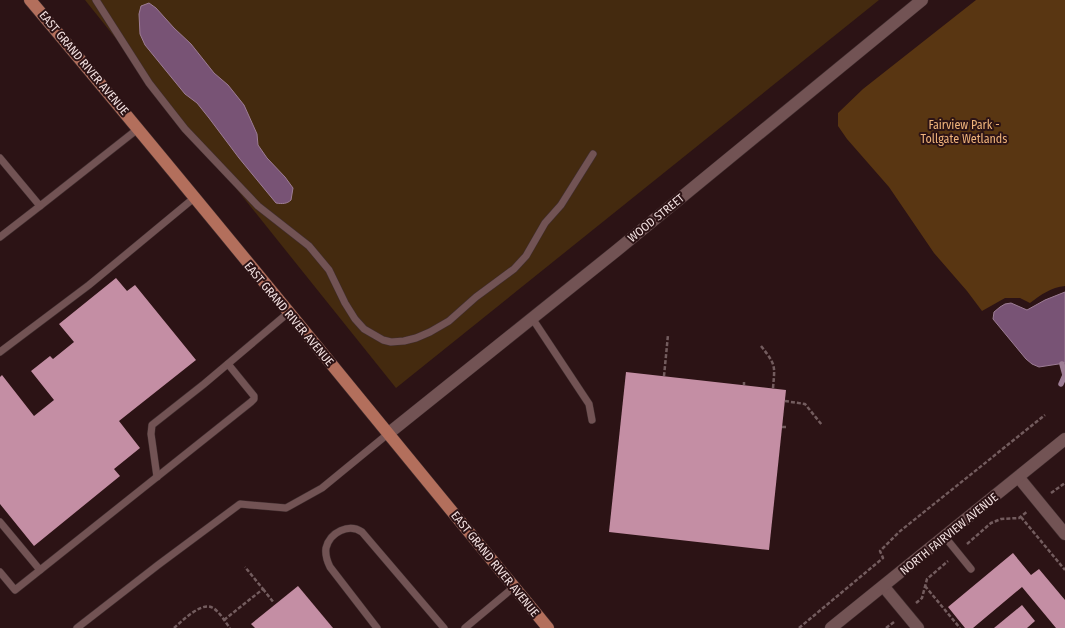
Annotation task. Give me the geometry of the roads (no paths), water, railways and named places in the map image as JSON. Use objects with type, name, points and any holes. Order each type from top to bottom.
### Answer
[{"type":"main road","name":"EAST GRAND RIVER AVENUE","points":[[30,0],[139,128],[288,313],[389,433],[548,628]]},
{"type":"street","name":"WOOD STREET","points":[[389,433],[922,0]]},
{"type":"street","name":"NORTH FAIRVIEW AVENUE","points":[[831,628],[1019,478],[1065,439]]},
{"type":"street","points":[[1019,478],[1065,534]]},
{"type":"street","points":[[884,587],[918,628]]},
{"type":"lane","points":[[96,0],[149,83],[186,129],[258,206],[308,246],[329,270],[345,303],[359,323],[370,333],[383,340],[391,342],[404,341],[430,332],[449,321],[476,297],[514,269],[526,256],[545,223],[564,201],[593,154]]},
{"type":"lane","points":[[0,237],[139,128]]},
{"type":"lane","points":[[0,158],[40,206]]},
{"type":"lane","points":[[0,352],[89,285],[194,198]]},
{"type":"lane","points":[[158,477],[151,434],[152,425],[228,364],[288,313]]},
{"type":"lane","points":[[532,318],[589,404],[592,420]]},
{"type":"lane","points":[[0,572],[15,590],[254,399],[254,396],[228,364]]},
{"type":"lane","points":[[77,628],[240,504],[286,508],[322,488],[389,433]]},
{"type":"lane","points":[[0,522],[40,570]]},
{"type":"lane","points":[[377,628],[327,561],[326,548],[330,540],[338,533],[346,529],[358,529],[362,532],[444,628]]},
{"type":"lane","points":[[945,537],[971,569]]},
{"type":"lane","points":[[465,628],[514,587]]},
{"type":"waterway","points":[[1062,364],[1065,375]]},
{"type":"waterway","points":[[1061,384],[1065,375]]},
{"type":"park label","name":"Fairview Park - Tollgate Wetlands","points":[[964,132]]}]
